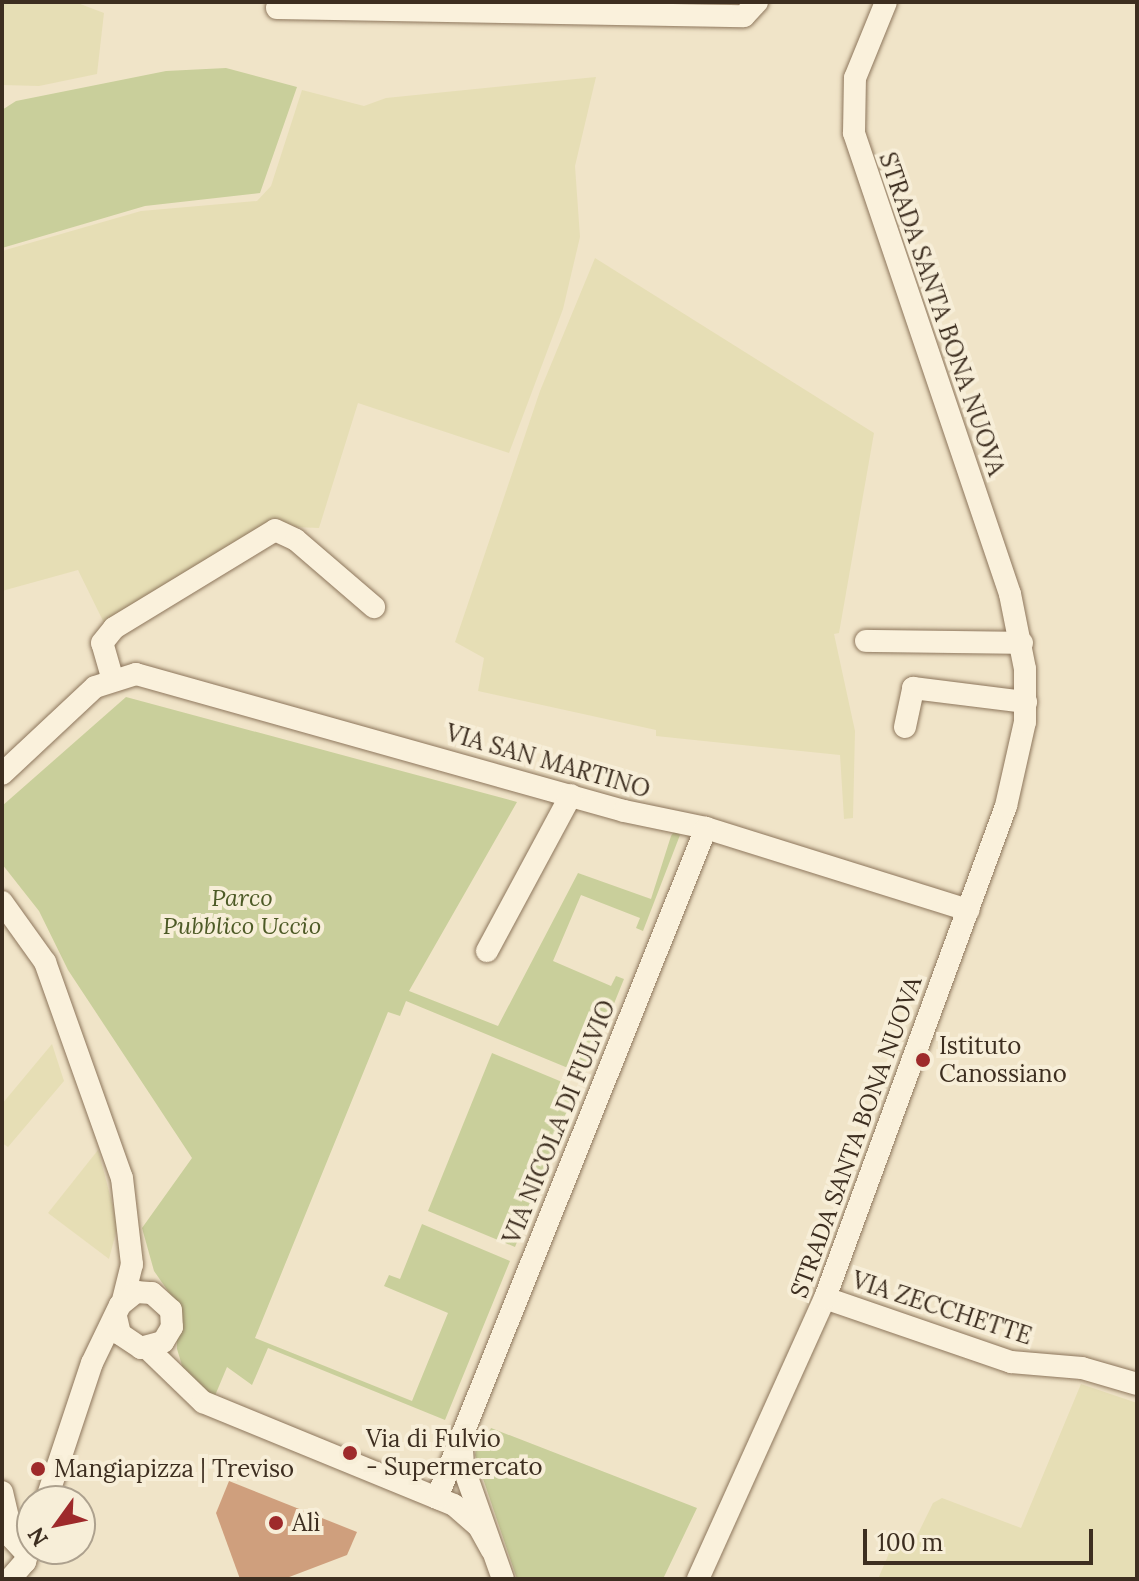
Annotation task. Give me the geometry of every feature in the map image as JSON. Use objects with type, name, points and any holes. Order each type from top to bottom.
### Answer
[{"type":"street","points":[[277,8],[744,16],[757,2]]},
{"type":"street","name":"STRADA SANTA BONA NUOVA","points":[[698,1579],[825,1298],[1020,761],[1026,702],[1022,643],[854,133],[855,78],[886,2]]},
{"type":"street","points":[[2,774],[112,677],[102,643],[114,628],[275,530],[296,540],[374,607]]},
{"type":"street","points":[[866,641],[1022,643]]},
{"type":"street","name":"VIA SAN MARTINO","points":[[112,677],[136,674],[185,684],[571,795],[706,828],[968,910]]},
{"type":"street","points":[[905,727],[913,688],[1026,702]]},
{"type":"street","points":[[487,951],[571,795]]},
{"type":"street","name":"VIA NICOLA DI FULVIO","points":[[439,1498],[454,1467],[461,1435],[706,828]]},
{"type":"street","points":[[2,902],[45,962],[122,1178],[131,1223],[132,1264],[120,1308],[87,1378],[51,1485]]},
{"type":"street","points":[[131,1223],[160,1296],[171,1310],[179,1380]]},
{"type":"street","points":[[120,1308],[145,1291],[160,1296]]},
{"type":"street","name":"VIA ZECCHETTE","points":[[825,1298],[1011,1362],[1082,1368],[1137,1384]]},
{"type":"street","points":[[120,1308],[120,1334],[141,1347],[214,1407],[439,1498],[468,1515],[492,1550]]},
{"type":"street","points":[[87,1378],[106,1355],[163,1342],[172,1327]]},
{"type":"street","points":[[413,1488],[454,1467],[503,1579]]},
{"type":"street","points":[[4,1498],[16,1545]]},
{"type":"shaded area","points":[[2,2],[75,2],[104,13],[97,74],[39,86],[2,85]]},
{"type":"shaded area","points":[[596,77],[575,166],[580,237],[563,309],[509,453],[358,403],[319,528],[267,526],[106,627],[78,570],[2,591],[2,251],[141,211],[257,201],[271,186],[302,90],[364,106],[386,98]]},
{"type":"shaded area","points":[[595,258],[874,433],[839,633],[834,634],[855,731],[853,818],[844,819],[840,755],[656,736],[656,730],[478,691],[484,658],[455,642],[540,391]]},
{"type":"shaded area","points":[[52,1044],[64,1081],[8,1147],[2,1143],[2,1104]]},
{"type":"shaded area","points":[[98,1150],[118,1225],[109,1259],[48,1213]]},
{"type":"shaded area","points":[[1081,1384],[1137,1403],[1137,1579],[878,1579],[893,1544],[909,1552],[933,1503],[942,1498],[1021,1528]]},
{"type":"green space","points":[[226,68],[297,87],[260,193],[145,206],[2,248],[2,110],[16,101],[166,71]]},
{"type":"green space","name":"Parco Pubblico Uccio","points":[[126,697],[517,802],[409,991],[498,1026],[578,873],[651,899],[671,836],[675,830],[680,835],[643,931],[636,928],[640,918],[581,895],[553,961],[611,986],[616,976],[624,979],[585,1075],[406,1001],[400,1016],[388,1012],[255,1338],[412,1401],[448,1313],[384,1286],[389,1275],[400,1279],[422,1224],[510,1261],[445,1420],[268,1348],[252,1385],[227,1367],[214,1398],[184,1372],[177,1349],[177,1304],[154,1271],[142,1228],[192,1158],[68,970],[39,911],[2,864],[2,806]]},
{"type":"green space","points":[[492,1053],[579,1089],[515,1247],[428,1211]]},
{"type":"green space","points":[[491,1428],[697,1508],[663,1579],[517,1579],[475,1455],[478,1436],[486,1439]]},
{"type":"building","name":"Alì","points":[[229,1481],[357,1532],[347,1555],[284,1579],[240,1579],[216,1513]]},
{"type":"place","name":"Istituto Canossiano","points":[[923,1060]]},
{"type":"place","name":"Via di Fulvio - Supermercato","points":[[350,1453]]},
{"type":"place","name":"Mangiapizza | Treviso","points":[[38,1469]]},
{"type":"place","name":"Alì","points":[[276,1523]]}]
